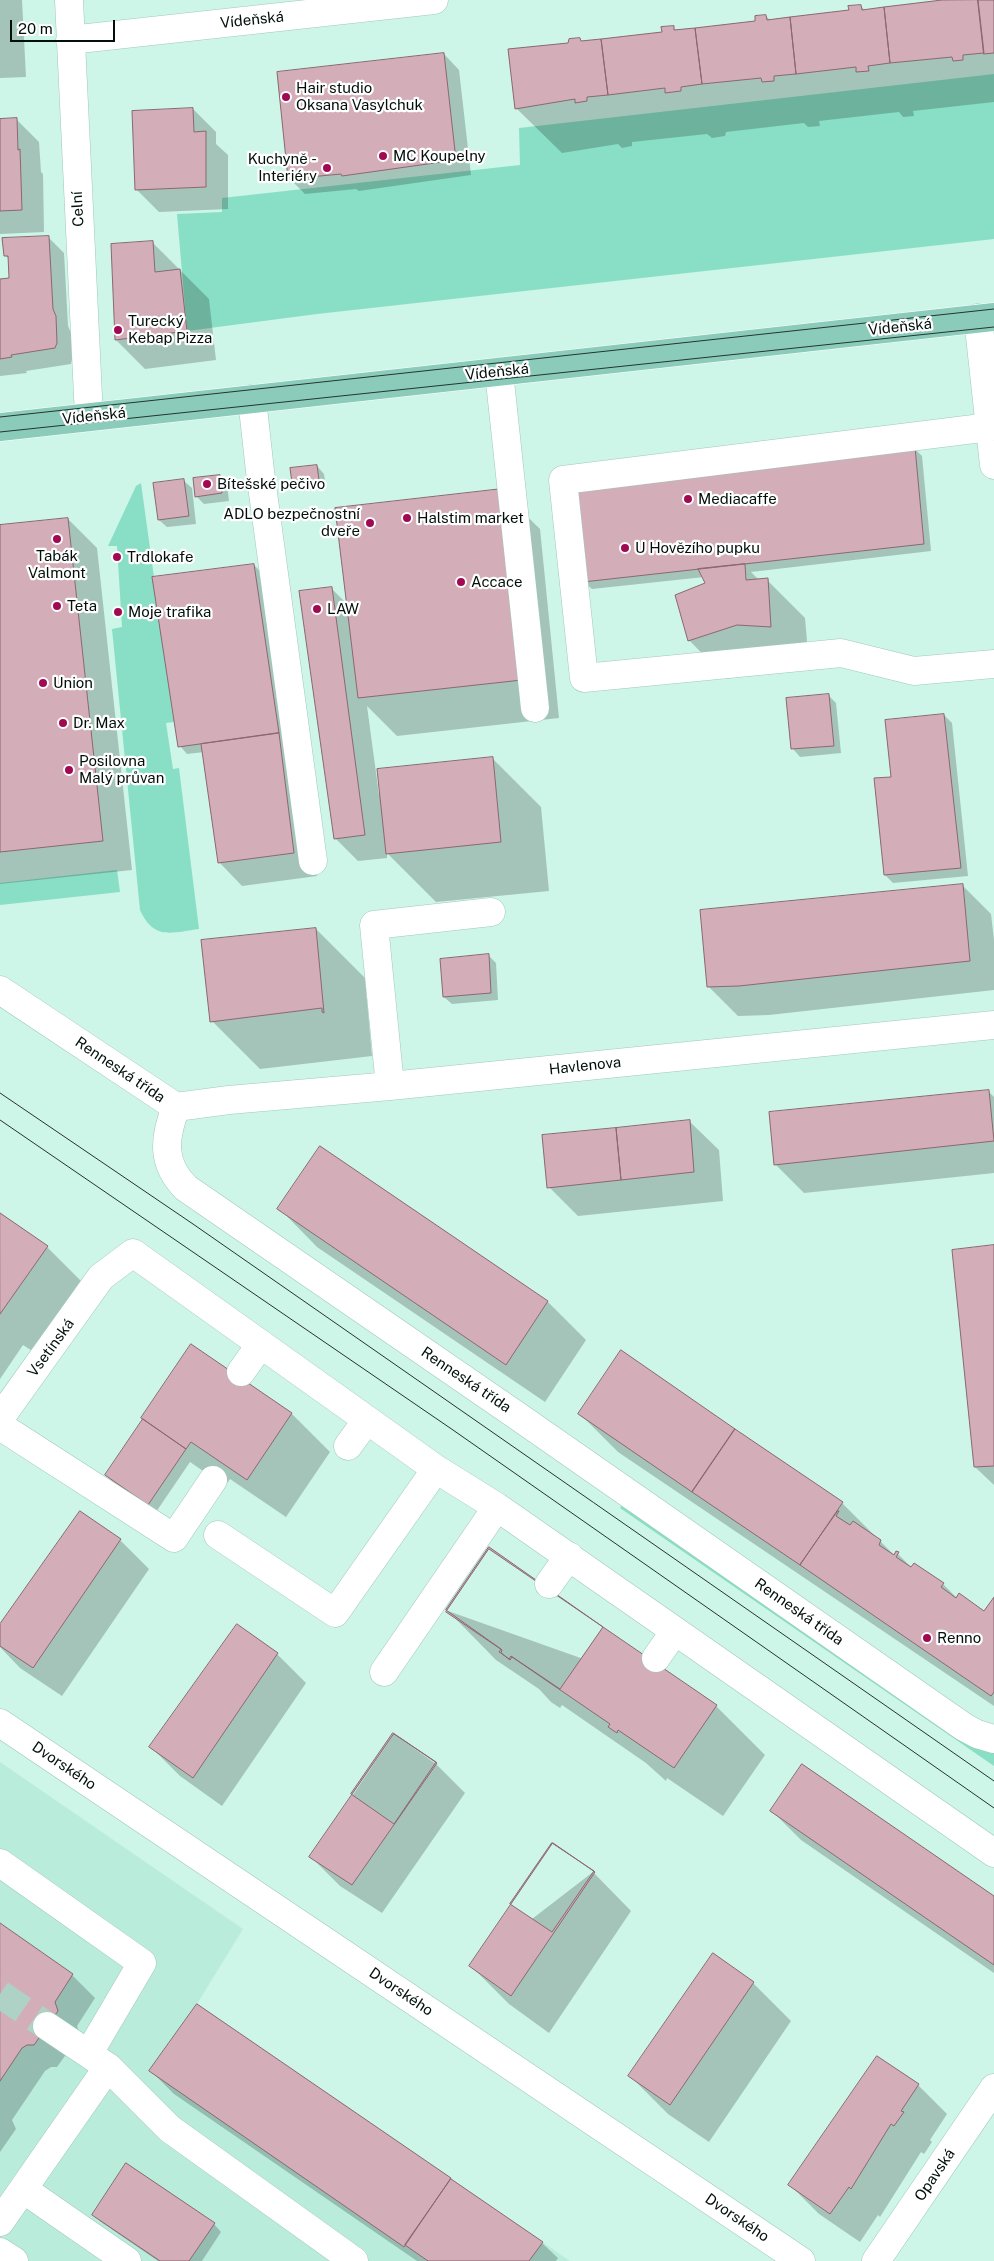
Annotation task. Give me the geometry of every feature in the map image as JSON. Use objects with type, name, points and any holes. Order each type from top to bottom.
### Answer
[{"type":"main road","name":"Vídeňská","points":[[0,427],[986,318]]},
{"type":"street","name":"Celní","points":[[68,0],[89,417]]},
{"type":"street","name":"Vídeňská","points":[[70,40],[434,0]]},
{"type":"street","points":[[986,318],[990,427],[994,465]]},
{"type":"street","points":[[499,372],[535,708]]},
{"type":"street","points":[[252,399],[261,481],[313,861]]},
{"type":"street","points":[[990,427],[563,480],[584,678],[841,653],[914,671],[994,664]]},
{"type":"street","points":[[390,1086],[374,925],[491,912]]},
{"type":"street","name":"Renneská třída","points":[[0,990],[176,1107],[170,1123],[169,1166],[177,1179],[186,1188],[964,1727],[977,1734],[994,1739]]},
{"type":"street","name":"Havlenova","points":[[176,1107],[229,1100],[390,1086],[994,1025]]},
{"type":"street","name":"Vsetínská","points":[[0,1418],[101,1277],[133,1253],[261,1344]]},
{"type":"street","points":[[240,1372],[261,1344],[436,1468],[498,1507],[994,1853]]},
{"type":"street","points":[[348,1446],[367,1420]]},
{"type":"street","points":[[0,1426],[174,1538],[213,1480]]},
{"type":"street","points":[[218,1535],[336,1613],[436,1468]]},
{"type":"street","points":[[384,1672],[498,1507]]},
{"type":"street","points":[[549,1584],[569,1556]]},
{"type":"street","points":[[656,1658],[675,1631]]},
{"type":"street","name":"Dvorského","points":[[0,1723],[801,2261]]},
{"type":"street","points":[[0,1863],[142,1963],[99,2060],[23,2189],[0,2222]]},
{"type":"street","points":[[48,2026],[99,2060],[170,2129],[354,2261]]},
{"type":"street","name":"Opavská","points":[[876,2261],[994,2088]]},
{"type":"street","points":[[23,2189],[127,2261]]},
{"type":"street","points":[[0,2252],[14,2261]]},
{"type":"shaded area","points":[[994,74],[994,239],[317,314],[187,331],[177,214],[222,212],[222,198],[520,165],[519,128]]},
{"type":"shaded area","points":[[141,483],[174,722],[166,723],[173,769],[179,768],[199,929],[171,933],[157,930],[151,926],[145,920],[140,910],[112,629],[122,627],[117,546],[108,546],[136,486]]},
{"type":"shaded area","points":[[117,870],[120,892],[0,905],[0,883]]},
{"type":"shaded area","points":[[625,1501],[994,1748],[994,1766],[620,1508]]},
{"type":"shaded area","points":[[0,1762],[243,1929],[197,2004],[570,2261],[0,2261]]},
{"type":"building","points":[[942,0],[978,0],[984,53],[963,55],[963,60],[953,61],[952,57],[890,63],[884,7]]},
{"type":"building","points":[[978,0],[994,0],[994,53],[984,54]]},
{"type":"building","points":[[861,5],[862,10],[884,7],[890,63],[868,66],[869,71],[856,72],[856,67],[796,74],[790,17],[849,10],[848,6]]},
{"type":"building","points":[[766,15],[767,20],[790,17],[796,74],[774,76],[774,81],[762,82],[761,78],[702,84],[695,28],[755,21],[755,16]]},
{"type":"building","points":[[674,26],[674,30],[695,28],[702,84],[681,87],[681,91],[665,93],[665,88],[608,95],[601,39],[662,32],[661,27]]},
{"type":"building","points":[[580,38],[581,41],[601,39],[608,95],[587,97],[587,101],[575,103],[575,99],[515,109],[508,49],[568,43],[569,39]]},
{"type":"building","points":[[444,53],[456,160],[342,176],[341,174],[288,179],[277,72]]},
{"type":"building","points":[[193,108],[194,132],[206,131],[206,187],[135,190],[132,111]]},
{"type":"building","points":[[17,118],[22,210],[0,211],[0,119]]},
{"type":"building","points":[[49,236],[57,343],[55,348],[11,355],[12,357],[0,359],[0,279],[9,278],[8,256],[4,256],[2,238]]},
{"type":"building","points":[[153,241],[155,272],[180,269],[187,331],[115,340],[111,244]]},
{"type":"building","points":[[915,447],[924,544],[583,582],[571,485]]},
{"type":"building","points":[[317,465],[319,480],[292,483],[290,468]]},
{"type":"building","points":[[220,475],[222,493],[195,497],[193,478]]},
{"type":"building","points":[[184,479],[189,516],[158,520],[153,483]]},
{"type":"building","points":[[502,489],[522,680],[358,698],[335,508]]},
{"type":"building","name":"Union","points":[[68,518],[103,841],[0,852],[0,525]]},
{"type":"building","points":[[254,564],[279,733],[178,747],[152,577]]},
{"type":"building","points":[[745,564],[746,580],[768,578],[771,627],[737,625],[688,641],[675,595],[705,583],[698,569]]},
{"type":"building","points":[[332,587],[365,835],[334,839],[299,591]]},
{"type":"building","points":[[829,694],[834,746],[791,749],[786,698]]},
{"type":"building","points":[[944,714],[961,868],[884,875],[874,778],[891,777],[885,720]]},
{"type":"building","points":[[279,733],[294,853],[218,863],[201,744]]},
{"type":"building","points":[[493,757],[501,842],[386,854],[377,769]]},
{"type":"building","points":[[963,884],[970,961],[739,986],[707,987],[700,910]]},
{"type":"building","points":[[316,928],[324,1013],[322,1008],[210,1022],[201,940]]},
{"type":"building","points":[[489,954],[491,993],[443,997],[440,959]]},
{"type":"building","points":[[989,1090],[994,1141],[774,1165],[769,1112]]},
{"type":"building","points":[[690,1120],[694,1172],[621,1180],[616,1128]]},
{"type":"building","points":[[616,1128],[621,1180],[547,1188],[542,1135]]},
{"type":"building","points":[[320,1146],[548,1301],[506,1365],[277,1209]]},
{"type":"building","points":[[0,1213],[48,1246],[0,1314]]},
{"type":"building","points":[[994,1245],[994,1466],[974,1467],[952,1250]]},
{"type":"building","points":[[191,1344],[292,1413],[247,1480],[191,1442],[186,1449],[141,1418]]},
{"type":"building","points":[[621,1350],[735,1429],[692,1492],[578,1414]]},
{"type":"building","points":[[143,1419],[186,1449],[148,1505],[105,1475]]},
{"type":"building","points":[[735,1429],[843,1502],[800,1565],[692,1492]]},
{"type":"building","points":[[80,1511],[121,1539],[33,1668],[0,1646],[0,1624]]},
{"type":"building","points":[[838,1511],[836,1516],[850,1525],[853,1521],[881,1540],[879,1545],[894,1555],[896,1551],[899,1552],[896,1557],[911,1567],[914,1563],[944,1583],[941,1587],[956,1598],[959,1593],[984,1611],[994,1597],[994,1692],[991,1696],[800,1565]]},
{"type":"building","points":[[489,1547],[603,1627],[560,1689],[511,1656],[509,1659],[499,1652],[501,1649],[446,1610]]},
{"type":"building","points":[[489,1549],[717,1705],[674,1768],[618,1730],[617,1733],[608,1727],[610,1724],[512,1657],[510,1660],[501,1653],[502,1650],[446,1612]]},
{"type":"building","points":[[237,1624],[278,1653],[193,1778],[149,1747]]},
{"type":"building","points":[[393,1733],[436,1762],[394,1824],[351,1794]]},
{"type":"building","points":[[394,1734],[437,1763],[352,1885],[309,1857]]},
{"type":"building","points":[[802,1764],[994,1896],[994,1965],[770,1811]]},
{"type":"building","points":[[552,1843],[594,1871],[552,1932],[510,1904]]},
{"type":"building","points":[[553,1843],[595,1872],[511,1996],[469,1966]]},
{"type":"building","points":[[0,1923],[73,1974],[55,2002],[58,2011],[34,2045],[27,2045],[22,2048],[0,2081]]},
{"type":"building","points":[[713,1953],[754,1982],[670,2105],[628,2076]]},
{"type":"building","points":[[197,2004],[451,2178],[404,2247],[149,2071]]},
{"type":"building","points":[[877,2056],[919,2084],[901,2111],[904,2112],[894,2126],[891,2124],[851,2189],[849,2187],[830,2214],[788,2185]]},
{"type":"building","points":[[126,2163],[215,2223],[189,2261],[160,2261],[92,2215]]},
{"type":"building","points":[[451,2179],[543,2242],[529,2261],[428,2261],[405,2245]]},
{"type":"tunnel","points":[[0,1994],[47,2026]]},
{"type":"tram line","points":[[0,417],[994,309]]},
{"type":"tram line","points":[[0,432],[994,327]]},
{"type":"tram line","points":[[0,1093],[193,1224],[994,1781]]},
{"type":"tram line","points":[[0,1120],[453,1430],[994,1808]]},
{"type":"place","name":"Hair studio Oksana Vasylchuk","points":[[286,97]]},
{"type":"place","name":"MC Koupelny","points":[[383,156]]},
{"type":"place","name":"Kuchyně - Interiéry","points":[[327,168]]},
{"type":"place","name":"Turecký Kebap Pizza","points":[[118,330]]},
{"type":"place","name":"Bítešské pečivo","points":[[207,484]]},
{"type":"place","name":"Mediacaffe","points":[[688,499]]},
{"type":"place","name":"Halstim market","points":[[407,518]]},
{"type":"place","name":"ADLO bezpečnostní dveře","points":[[370,523]]},
{"type":"place","name":"Tabák Valmont","points":[[57,539]]},
{"type":"place","name":"U Hovězího pupku","points":[[625,548]]},
{"type":"place","name":"Trdlokafe","points":[[117,557]]},
{"type":"place","name":"Accace","points":[[461,582]]},
{"type":"place","name":"Teta","points":[[57,606]]},
{"type":"place","name":"LAW","points":[[317,609]]},
{"type":"place","name":"Moje trafika","points":[[118,612]]},
{"type":"place","name":"Union","points":[[43,683]]},
{"type":"place","name":"Dr. Max","points":[[63,723]]},
{"type":"place","name":"Posilovna Malý průvan","points":[[69,770]]},
{"type":"place","name":"Renno","points":[[927,1638]]}]
